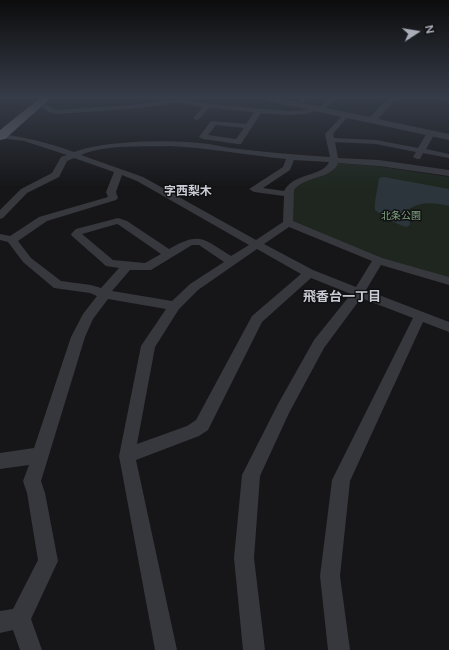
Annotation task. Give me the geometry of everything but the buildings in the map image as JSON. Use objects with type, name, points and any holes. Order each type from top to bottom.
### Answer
[{"type":"highway","points":[[0,136],[8,128]]},
{"type":"street","points":[[210,128],[203,137],[238,142],[246,128]]},
{"type":"street","points":[[288,223],[288,194],[290,186],[295,182],[330,168],[333,165],[334,159],[329,134],[334,128]]},
{"type":"street","points":[[410,128],[449,137]]},
{"type":"street","points":[[411,167],[422,151],[431,133]]},
{"type":"street","points":[[0,136],[24,139],[74,154],[140,179],[159,188],[309,273],[449,327]]},
{"type":"street","points":[[331,140],[376,142],[449,156]]},
{"type":"street","points":[[0,216],[24,191],[56,175],[61,162],[74,154],[88,149],[112,146],[165,143],[208,146],[227,150],[291,157],[334,159],[411,167],[449,173]]},
{"type":"street","points":[[288,194],[254,188],[287,168],[291,157]]},
{"type":"street","points":[[12,240],[43,219],[113,198],[111,192],[120,171]]},
{"type":"street","points":[[169,254],[118,221],[80,231],[76,234],[110,263],[147,267],[190,242],[201,242],[232,262]]},
{"type":"street","points":[[166,650],[126,456],[148,346],[175,306],[194,287],[288,223]]},
{"type":"street","points":[[288,223],[378,260],[449,281]]},
{"type":"street","points":[[0,237],[12,240],[27,260],[58,285],[91,289],[104,294],[175,306]]},
{"type":"street","points":[[254,650],[244,558],[251,475],[283,409],[319,344],[359,292],[378,260]]},
{"type":"street","points":[[31,650],[10,620],[48,561],[36,493],[32,481],[78,337],[88,318],[104,294],[127,266]]},
{"type":"street","points":[[126,456],[193,431],[202,425],[257,319],[309,273]]},
{"type":"street","points":[[339,650],[330,576],[341,480],[420,316]]},
{"type":"street","points":[[0,461],[41,455]]},
{"type":"green space","name":"北条公園","points":[[337,163],[376,166],[449,177],[449,278],[379,258],[292,222],[292,190],[299,183],[333,171]]},
{"type":"shaded area","points":[[384,177],[449,189],[449,206],[424,204],[414,206],[409,209],[410,225],[406,227],[398,224],[375,210],[379,178]]},
{"type":"district","name":"字西梨木","points":[[188,191]]},
{"type":"district","name":"飛香台一丁目","points":[[342,297]]}]
